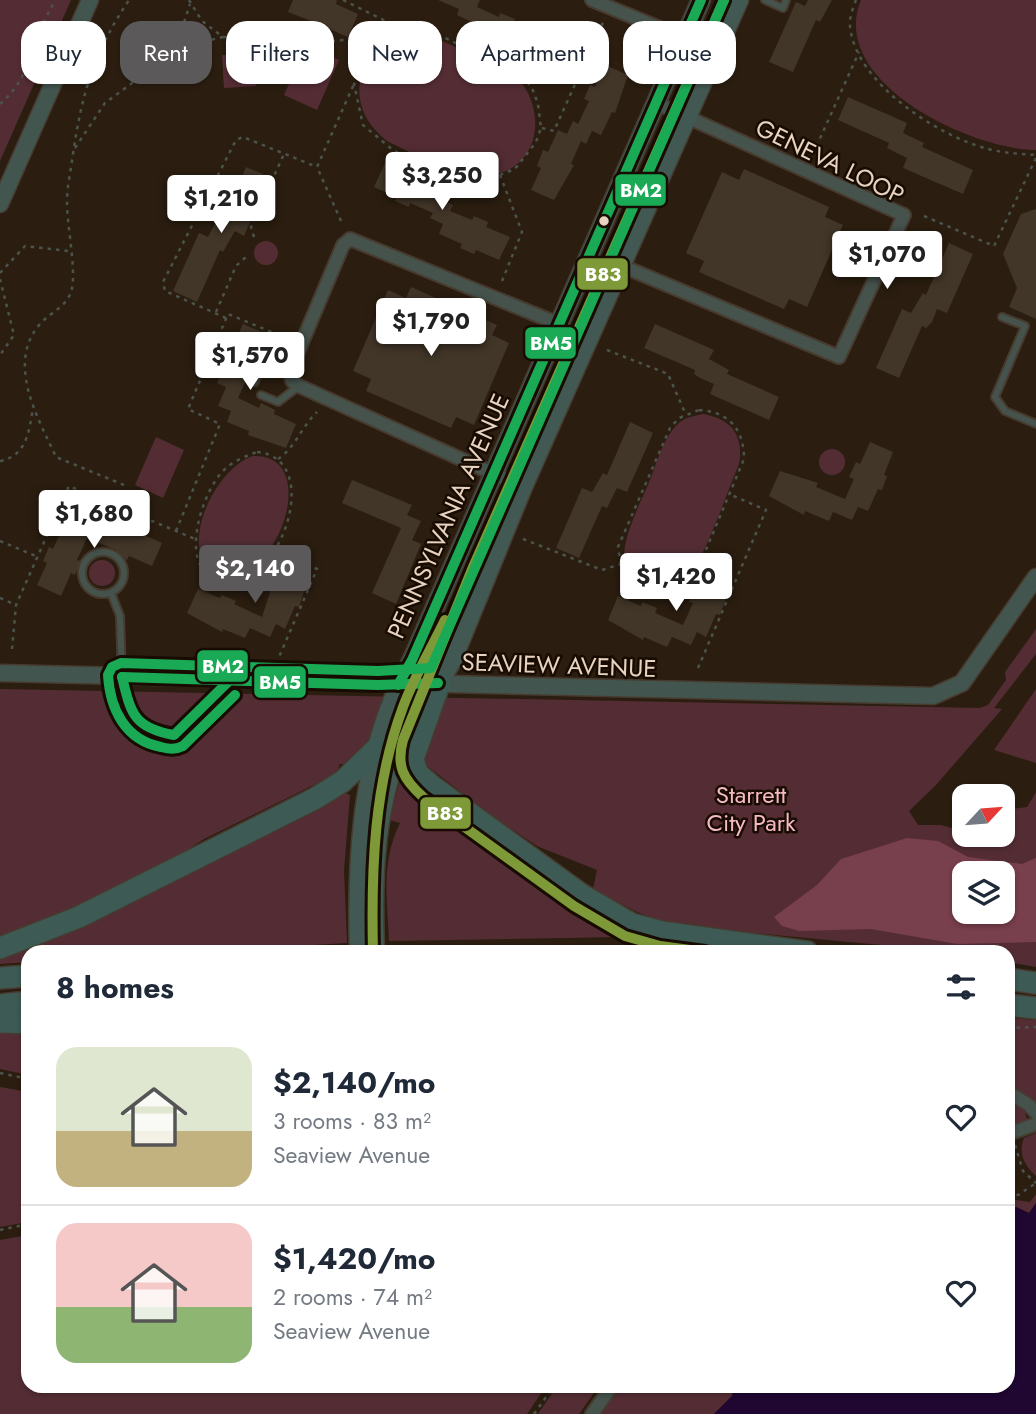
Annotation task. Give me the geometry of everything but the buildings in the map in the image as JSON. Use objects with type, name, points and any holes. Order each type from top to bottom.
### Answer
[{"type":"highway","points":[[440,682],[413,759],[418,773],[432,786],[582,895],[632,923],[662,932],[756,945]]},
{"type":"highway","points":[[0,948],[79,917],[316,798],[343,781],[378,747]]},
{"type":"highway","points":[[0,978],[21,976]]},
{"type":"highway","points":[[1015,980],[1036,983]]},
{"type":"highway","points":[[0,1005],[21,1003]]},
{"type":"highway","points":[[1015,1006],[1036,1008]]},
{"type":"highway","points":[[0,1022],[21,1023]]},
{"type":"main road","name":"PENNSYLVANIA AVENUE","points":[[692,21],[701,0]]},
{"type":"main road","name":"PENNSYLVANIA AVENUE","points":[[360,945],[379,812],[407,727],[452,661],[523,487],[739,0]]},
{"type":"main road","name":"PENNSYLVANIA AVENUE","points":[[374,945],[357,862],[362,818],[378,747],[398,685],[412,660],[664,84]]},
{"type":"street","points":[[0,204],[89,0]]},
{"type":"street","points":[[592,0],[642,21]]},
{"type":"street","name":"GENEVA LOOP","points":[[622,266],[839,357],[904,215],[656,103]]},
{"type":"street","points":[[523,487],[299,386],[292,381],[290,372],[343,245],[350,239],[559,324]]},
{"type":"street","name":"SEAVIEW AVENUE","points":[[0,673],[398,685],[440,682],[590,690],[933,696],[962,683],[1036,577]]},
{"type":"street","points":[[1015,1096],[1029,1105],[1036,1114]]},
{"type":"street","points":[[1015,1132],[1036,1124]]},
{"type":"street","points":[[592,1414],[607,1393]]},
{"type":"lane","points":[[765,0],[783,8],[786,0]]},
{"type":"lane","points":[[1002,317],[1025,327],[995,397],[1005,411],[1036,424]]},
{"type":"lane","points":[[255,383],[258,372],[265,365],[295,361]]},
{"type":"lane","points":[[261,395],[278,402],[299,386]]},
{"type":"lane","points":[[109,553],[120,562],[123,569],[121,583],[111,593],[92,591],[83,581],[85,562],[95,554],[109,553]]},
{"type":"lane","points":[[111,593],[120,616],[121,677],[132,718],[151,733],[174,735],[229,681]]},
{"type":"path","points":[[0,104],[27,71],[44,18],[55,0]]},
{"type":"path","points":[[124,485],[57,457],[33,408],[24,364],[26,349],[41,323],[63,307],[72,287],[66,200],[84,90],[108,31],[129,0]]},
{"type":"path","points":[[343,0],[386,21]]},
{"type":"path","points":[[856,0],[849,24],[859,52],[878,80],[929,123],[987,148],[1036,156],[995,246],[923,216]]},
{"type":"path","points":[[190,2],[202,21],[223,37]]},
{"type":"path","points":[[184,21],[190,2]]},
{"type":"path","points":[[541,128],[554,131],[610,8]]},
{"type":"path","points":[[212,40],[278,35],[300,44],[348,41]]},
{"type":"path","points":[[354,84],[363,125],[394,152],[466,178],[489,179],[515,169],[527,155],[541,128],[538,104],[521,75],[442,36]]},
{"type":"path","points":[[813,154],[859,52]]},
{"type":"path","points":[[74,150],[105,103],[131,84]]},
{"type":"path","points":[[317,167],[354,84]]},
{"type":"path","points":[[226,317],[165,291],[163,282],[238,138],[317,167],[341,221]]},
{"type":"path","points":[[254,237],[251,227],[284,154]]},
{"type":"path","points":[[500,175],[522,232],[502,281]]},
{"type":"path","points":[[0,273],[25,246],[69,251]]},
{"type":"path","points":[[215,313],[236,266],[246,257]]},
{"type":"path","points":[[0,279],[14,335],[0,355]]},
{"type":"path","points":[[176,531],[220,424],[188,409],[226,317],[228,314],[286,338]]},
{"type":"path","points":[[607,350],[668,374],[686,415]]},
{"type":"path","points":[[0,461],[20,451],[27,441],[33,408]]},
{"type":"path","points":[[699,410],[721,412],[735,424],[741,437],[744,459],[729,494],[693,581],[684,588],[660,595],[646,593],[627,579],[618,547],[670,428],[686,415],[699,410]]},
{"type":"path","points":[[278,459],[289,452],[298,432],[317,412]]},
{"type":"path","points":[[257,452],[270,453],[278,459],[290,478],[292,496],[286,526],[276,550],[251,573],[240,580],[226,582],[202,570],[195,539],[209,491],[225,470],[257,452]]},
{"type":"path","points":[[12,649],[16,605],[69,486],[195,539]]},
{"type":"path","points":[[698,668],[766,510],[729,494]]},
{"type":"path","points":[[523,540],[603,570],[621,564]]},
{"type":"path","points":[[0,541],[38,556]]},
{"type":"path","points":[[276,550],[317,569],[279,656]]},
{"type":"path","points":[[0,598],[16,605]]},
{"type":"path","points":[[1015,1028],[1036,1027]]},
{"type":"path","points":[[0,1073],[21,1078]]},
{"type":"path","points":[[1015,1148],[1019,1164],[1036,1183],[1015,1195]]},
{"type":"path","points":[[0,1230],[21,1226]]},
{"type":"path","points":[[534,1414],[549,1393]]},
{"type":"green space","points":[[0,0],[71,0],[62,21],[21,21],[21,84],[34,84],[0,161]]},
{"type":"green space","points":[[861,0],[1036,0],[1036,150],[1009,147],[977,138],[944,124],[912,106],[885,83],[865,58],[856,30]]},
{"type":"green space","points":[[442,41],[456,47],[456,84],[522,84],[531,100],[535,118],[534,135],[528,151],[518,164],[502,173],[482,176],[458,173],[387,141],[363,112],[360,84],[442,84]]},
{"type":"green space","points":[[222,55],[226,55],[226,84],[256,86],[224,88]]},
{"type":"green space","points":[[334,58],[339,60],[334,71]]},
{"type":"green space","points":[[289,84],[328,84],[317,110],[284,95]]},
{"type":"green space","points":[[261,241],[271,241],[278,248],[278,258],[271,265],[261,265],[254,258],[254,248]]},
{"type":"green space","points":[[703,414],[722,420],[734,430],[740,445],[739,464],[709,539],[686,580],[665,590],[638,585],[628,576],[624,562],[629,529],[660,452],[673,429],[690,417]]},
{"type":"green space","points":[[156,437],[184,450],[163,498],[135,485]]},
{"type":"green space","points":[[832,449],[841,453],[845,462],[841,471],[832,475],[823,471],[819,462],[823,453]]},
{"type":"green space","points":[[253,456],[273,460],[285,474],[289,493],[286,516],[276,538],[262,558],[244,572],[222,578],[207,567],[200,552],[199,534],[204,514],[212,495],[224,478],[238,464]]},
{"type":"green space","points":[[102,560],[111,564],[115,573],[111,582],[102,586],[93,582],[89,573],[93,564]]},
{"type":"green space","name":"Starrett City Park","points":[[1036,629],[1036,654],[994,708],[1002,709],[936,785],[909,811],[918,825],[952,828],[952,847],[1015,847],[1015,808],[1027,807],[1036,792],[1036,967],[1015,963],[1015,945],[881,945],[670,925],[637,912],[593,889],[597,870],[537,846],[427,766],[340,764],[336,774],[204,839],[156,870],[90,906],[0,939],[0,689],[980,708],[988,705],[1006,680],[1005,672]]},
{"type":"green space","points":[[1036,689],[1036,763],[994,750]]},
{"type":"green space","points":[[406,775],[574,896],[618,923],[620,937],[389,941],[388,866],[400,823],[389,820],[400,780]]},
{"type":"green space","points":[[343,792],[350,795],[344,870],[347,943],[21,945],[21,962],[0,964],[0,952]]},
{"type":"green space","points":[[1015,1018],[1036,1020],[1036,1103],[1017,1089]]},
{"type":"green space","points":[[0,1025],[21,1026],[21,1074],[0,1069]]},
{"type":"green space","points":[[0,1087],[21,1091],[21,1223],[0,1227]]},
{"type":"green space","points":[[1015,1103],[1024,1109],[1027,1119],[1015,1125]]},
{"type":"green space","points":[[1036,1133],[1036,1176],[1025,1163],[1022,1149],[1024,1138]]},
{"type":"green space","points":[[1036,1194],[1036,1203],[1029,1213],[1015,1207],[1015,1200],[1030,1202]]},
{"type":"green space","points":[[21,1236],[21,1393],[541,1393],[527,1414],[0,1414],[0,1240]]},
{"type":"green space","points":[[552,1393],[594,1393],[579,1414],[538,1414]]},
{"type":"green space","points":[[616,1393],[733,1393],[714,1414],[601,1414]]},
{"type":"shaded area","points":[[907,838],[938,841],[968,857],[999,861],[952,861],[952,924],[1015,924],[1015,863],[1022,864],[1036,858],[1036,942],[957,944],[871,929],[799,931],[782,926],[774,917],[817,885],[841,859]]},
{"type":"shaded area","points":[[1036,1203],[1036,1414],[714,1414],[733,1393],[1015,1393],[1015,1207],[1029,1213]]},
{"type":"transit line","name":"BM5","points":[[398,685],[412,660],[701,0]]},
{"type":"transit line","name":"B83","points":[[656,945],[625,936],[574,906],[423,797],[406,778],[400,757],[403,740],[473,567],[724,0]]},
{"type":"transit line","name":"BM2","points":[[235,695],[183,746],[167,748],[148,743],[129,730],[116,711],[108,675],[112,667],[121,663],[378,671],[431,668],[724,0]]},
{"type":"transit line","name":"B83","points":[[373,945],[376,828],[386,767],[407,696],[445,620]]},
{"type":"transit line","name":"BM5","points":[[122,677],[378,685],[438,683]]},
{"type":"transit line","name":"BM5","points":[[122,677],[128,701],[136,717],[150,728],[174,735],[229,681]]}]
